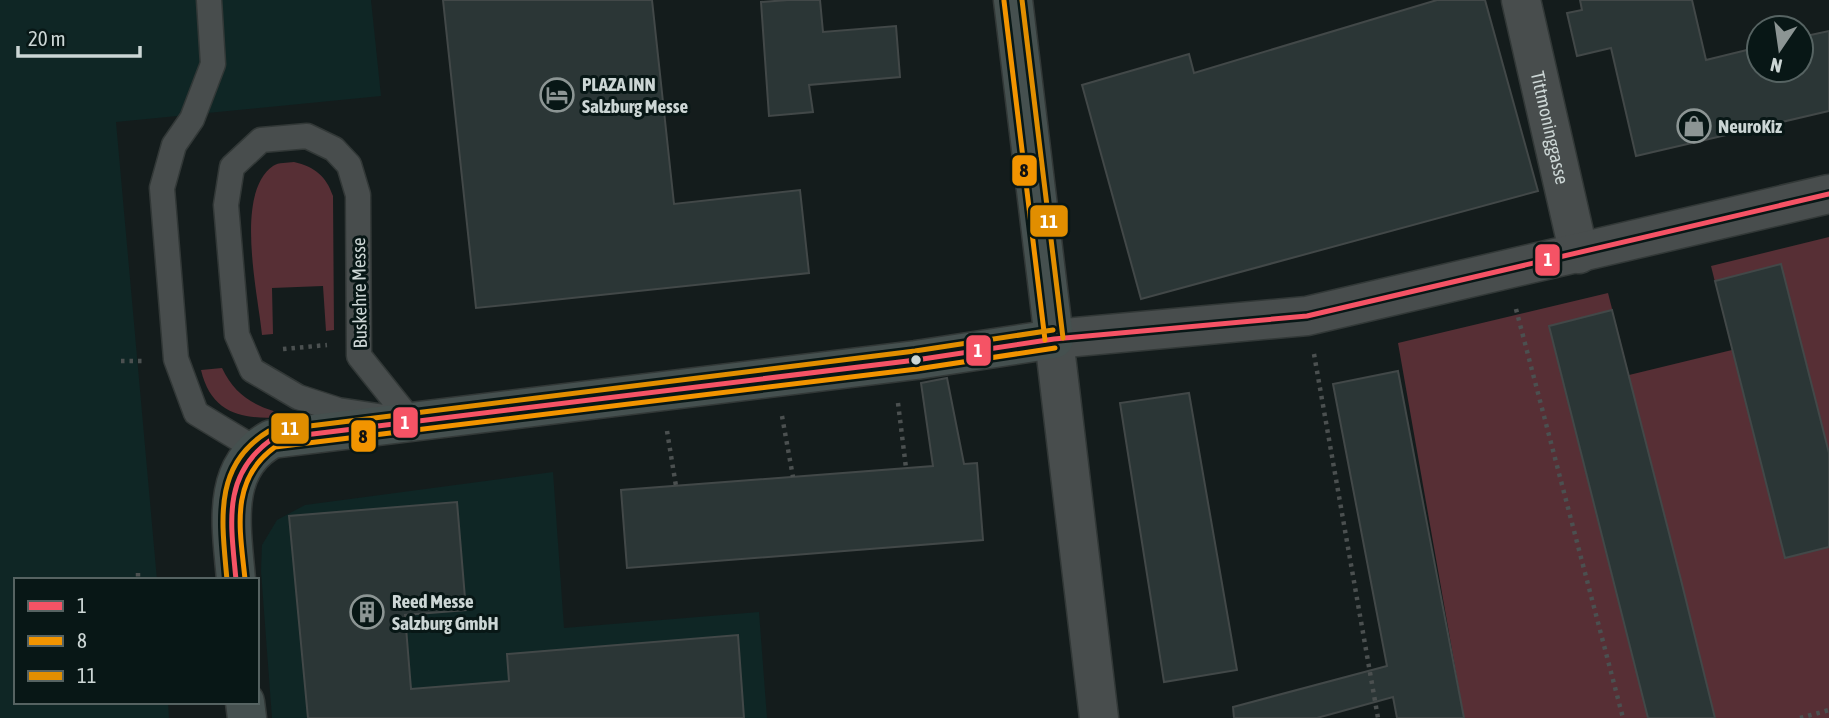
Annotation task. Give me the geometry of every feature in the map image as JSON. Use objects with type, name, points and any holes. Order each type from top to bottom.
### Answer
[{"type":"street","points":[[1013,0],[1099,718]]},
{"type":"street","name":"Tittmoninggasse","points":[[1521,0],[1579,254]]},
{"type":"street","points":[[236,578],[230,513],[233,494],[243,465],[254,448],[272,439],[776,377],[1054,339],[1307,316],[1829,194]]},
{"type":"street","points":[[233,494],[260,469],[283,462],[360,453],[411,421]]},
{"type":"lane","points":[[209,0],[213,64],[192,120],[174,145],[162,188],[176,359],[195,413],[254,448]]},
{"type":"lane","name":"Buskehre Messe","points":[[307,136],[334,149],[349,165],[358,195],[359,356],[411,421],[338,410],[298,397],[252,370],[237,335],[226,205],[232,167],[261,139],[307,136]]},
{"type":"path","points":[[1506,270],[1623,718]]},
{"type":"path","points":[[1307,316],[1378,718]]},
{"type":"path","points":[[776,377],[793,477]]},
{"type":"path","points":[[661,391],[676,486]]},
{"type":"path","points":[[898,399],[906,468]]},
{"type":"path","points":[[138,573],[138,578]]},
{"type":"path","points":[[1800,718],[1829,710]]},
{"type":"shaded area","points":[[0,0],[371,0],[381,96],[116,122],[157,578],[14,578],[14,704],[168,704],[169,718],[0,718]]},
{"type":"shaded area","points":[[294,162],[319,173],[333,196],[334,330],[326,331],[323,286],[272,288],[273,334],[262,335],[251,245],[254,198],[261,179],[273,166]]},
{"type":"shaded area","points":[[1829,237],[1829,718],[1464,718],[1398,343],[1608,293],[1629,375],[1732,350],[1711,266]]},
{"type":"shaded area","points":[[222,368],[235,388],[252,402],[296,416],[250,417],[225,408],[207,387],[201,370]]},
{"type":"shaded area","points":[[553,472],[564,628],[759,612],[767,718],[272,718],[261,571],[262,545],[277,520],[305,505]]},
{"type":"building","name":"PLAZA INN Salzburg Messe","points":[[443,0],[652,0],[674,204],[800,190],[809,273],[476,308]]},
{"type":"building","points":[[820,0],[823,32],[896,26],[900,77],[809,85],[813,112],[769,116],[761,2]]},
{"type":"building","points":[[1437,0],[1485,0],[1538,191],[1141,299],[1082,85],[1189,54],[1194,73]]},
{"type":"building","points":[[1580,0],[1692,0],[1706,60],[1745,50],[1745,84],[1815,84],[1815,34],[1829,31],[1829,111],[1636,156],[1611,48],[1577,56],[1567,13],[1582,10]]},
{"type":"building","points":[[1781,264],[1829,453],[1829,547],[1785,558],[1715,281]]},
{"type":"building","points":[[1612,310],[1715,718],[1648,718],[1549,326]]},
{"type":"building","points":[[1398,371],[1464,718],[1397,718],[1393,697],[1317,718],[1234,718],[1233,707],[1387,666],[1333,384]]},
{"type":"building","points":[[947,378],[964,464],[977,463],[983,540],[627,568],[621,490],[933,466],[921,383]]},
{"type":"building","points":[[1189,393],[1237,670],[1164,682],[1120,403]]},
{"type":"building","points":[[457,502],[466,610],[405,615],[411,689],[509,681],[507,654],[738,635],[744,718],[308,718],[289,516]]},
{"type":"transit line","name":"11","points":[[1022,0],[1063,338]]},
{"type":"transit line","name":"8","points":[[1004,1],[1045,340]]},
{"type":"transit line","name":"1","points":[[236,578],[232,520],[237,485],[244,468],[272,439],[916,360],[1054,339],[1307,316],[1829,194]]},
{"type":"transit line","name":"11","points":[[227,578],[223,516],[229,478],[238,460],[269,431],[915,351],[1053,330]]},
{"type":"transit line","name":"8","points":[[245,578],[240,524],[244,490],[260,460],[275,447],[917,369],[1055,348]]},
{"type":"place","name":"PLAZA INN Salzburg Messe","points":[[557,95]]},
{"type":"place","name":"NeuroKiz","points":[[1694,126]]},
{"type":"place","name":"Reed Messe Salzburg GmbH","points":[[367,612]]}]
